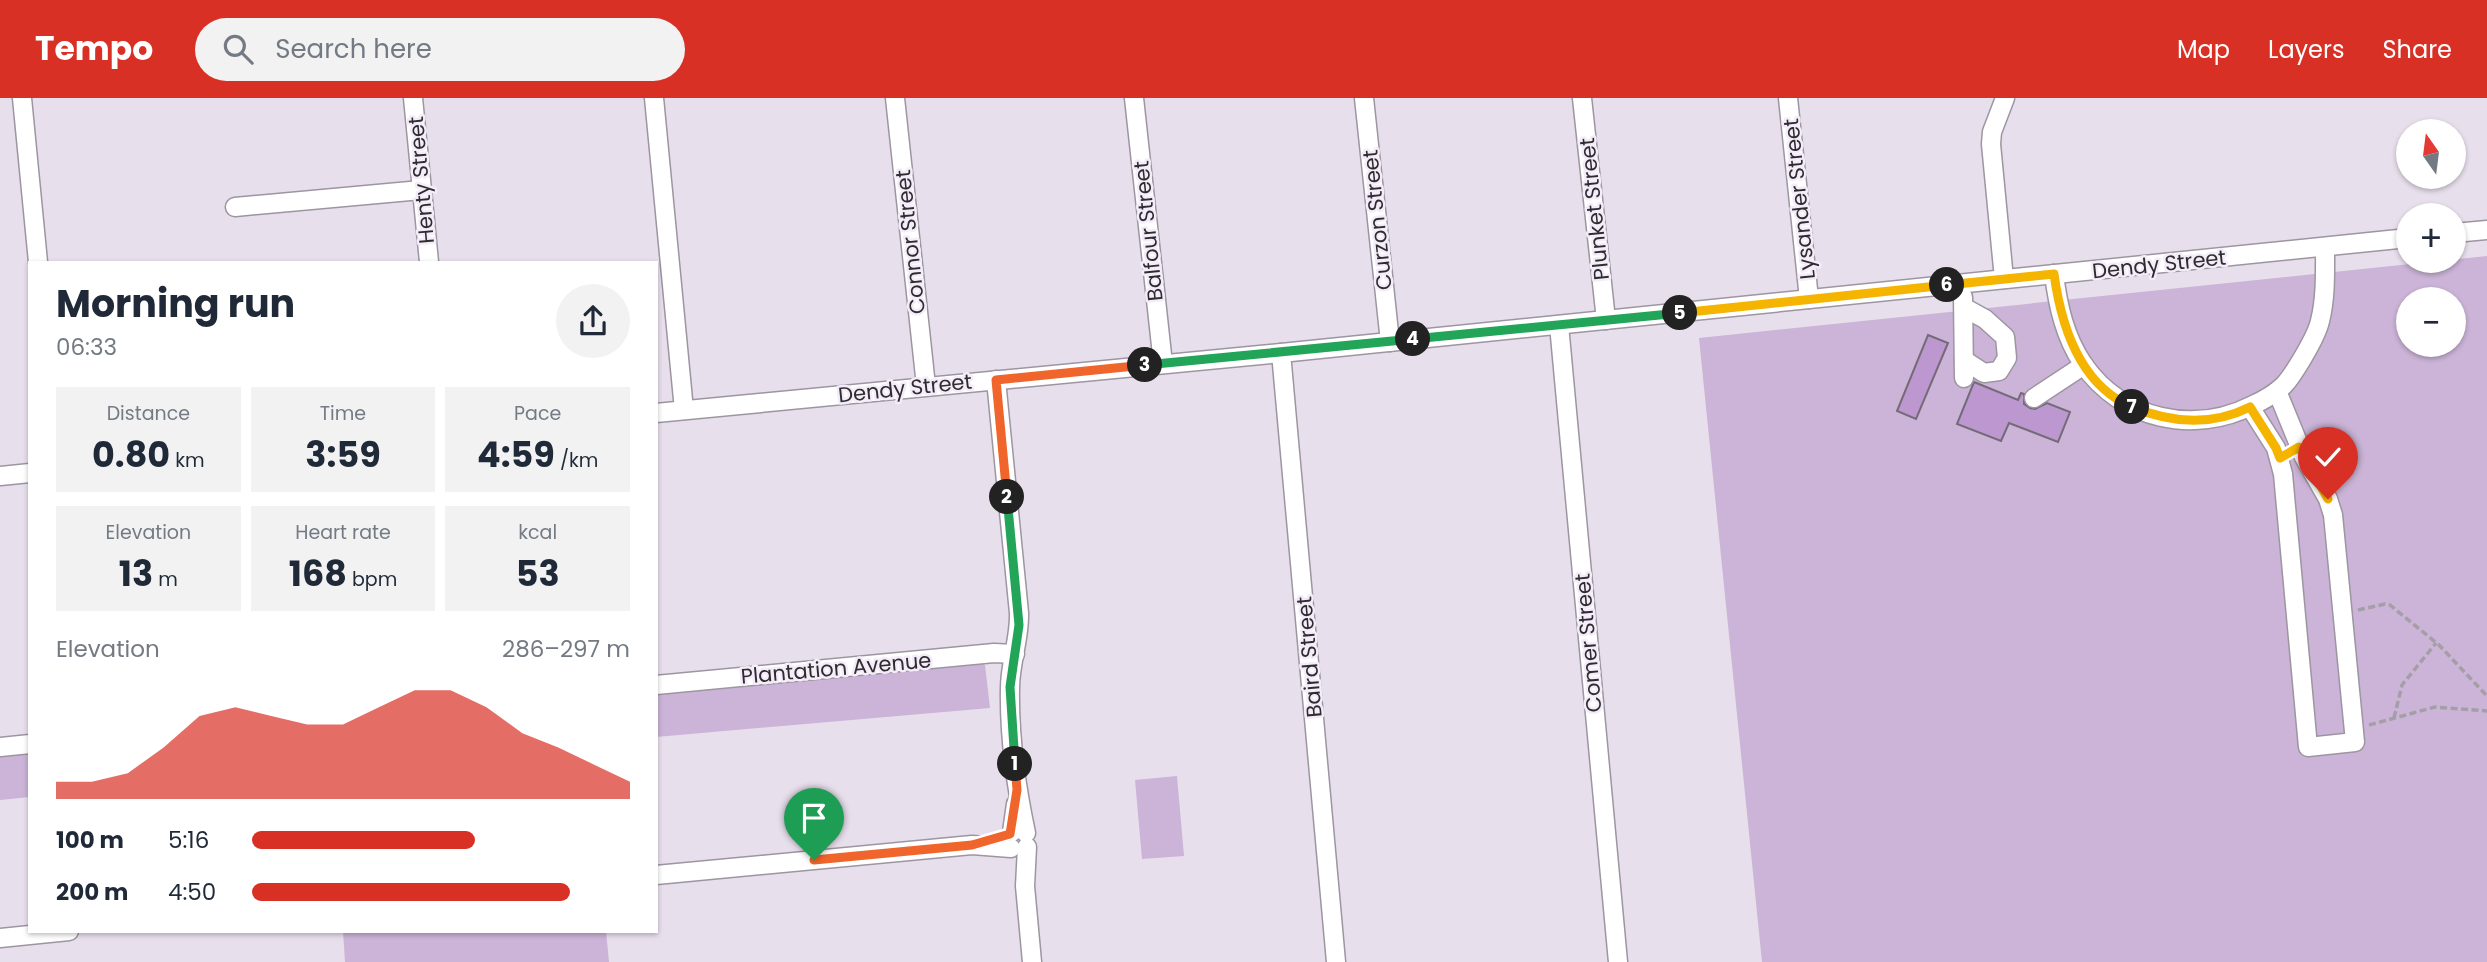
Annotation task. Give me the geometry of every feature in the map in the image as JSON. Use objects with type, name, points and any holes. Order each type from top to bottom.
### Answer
[{"type":"street","points":[[22,98],[38,261]]},
{"type":"street","name":"Henty Street","points":[[413,98],[429,261]]},
{"type":"street","points":[[654,98],[684,410]]},
{"type":"street","name":"Connor Street","points":[[895,98],[926,386]]},
{"type":"street","name":"Balfour Street","points":[[1134,98],[1163,364]]},
{"type":"street","name":"Curzon Street","points":[[1364,98],[1390,342]]},
{"type":"street","name":"Plunket Street","points":[[1582,98],[1606,320]]},
{"type":"street","name":"Lysander Street","points":[[1788,98],[1809,299]]},
{"type":"street","points":[[2004,279],[1991,144],[1992,132],[2005,98]]},
{"type":"street","points":[[235,207],[421,190]]},
{"type":"street","points":[[2466,232],[2487,230]]},
{"type":"street","name":"Dendy Street","points":[[658,413],[1281,353],[2396,239]]},
{"type":"street","points":[[2054,274],[2069,339],[2084,365],[2115,397],[2153,415],[2200,421],[2222,418],[2250,407],[2286,384],[2320,323],[2325,247]]},
{"type":"street","points":[[1962,284],[1965,308],[1964,369],[1984,373],[1999,371],[2007,358],[2005,337],[1985,319],[1965,308]]},
{"type":"street","name":"Comer Street","points":[[1559,325],[1618,962]]},
{"type":"street","name":"Baird Street","points":[[1281,353],[1336,962]]},
{"type":"street","points":[[2034,398],[2084,365]]},
{"type":"street","points":[[996,380],[1019,613],[1010,687],[1017,790],[1017,841],[1025,886],[1032,962]]},
{"type":"street","points":[[2250,407],[2280,458],[2308,747],[2354,741],[2333,515],[2328,499],[2299,447],[2277,391]]},
{"type":"street","points":[[2280,458],[2299,447]]},
{"type":"street","points":[[0,476],[28,473]]},
{"type":"street","name":"Plantation Avenue","points":[[658,685],[985,654],[1015,654]]},
{"type":"street","points":[[0,747],[28,744]]},
{"type":"street","points":[[658,875],[1017,841]]},
{"type":"street","points":[[0,938],[49,933]]},
{"type":"path","points":[[2342,612],[2385,604],[2390,606],[2436,643],[2487,696]]},
{"type":"path","points":[[2394,718],[2402,685],[2436,643]]},
{"type":"path","points":[[2374,724],[2435,707],[2487,711]]},
{"type":"shaded area","points":[[2487,256],[2487,962],[1762,962],[1699,338],[2396,265],[2396,273],[2466,273],[2466,258]]},
{"type":"shaded area","points":[[980,663],[985,665],[990,708],[658,737],[658,694]]},
{"type":"shaded area","points":[[28,753],[28,797],[0,800],[0,756]]},
{"type":"shaded area","points":[[1177,776],[1184,856],[1142,859],[1135,780]]},
{"type":"shaded area","points":[[343,933],[606,933],[609,962],[345,962]]},
{"type":"building","points":[[1928,335],[1948,343],[1916,419],[1897,411]]},
{"type":"building","points":[[1974,382],[2018,400],[2021,393],[2024,394],[2024,404],[2030,408],[2035,409],[2047,403],[2070,412],[2058,442],[2009,423],[2001,441],[1957,424]]},
{"type":"route","points":[[814,860],[972,845],[1012,832],[1017,790],[1010,687],[1019,625],[996,380],[2054,274],[2057,298],[2069,339],[2084,365],[2115,397],[2153,415],[2200,421],[2237,414],[2250,407],[2280,458],[2299,447],[2328,499]]}]
